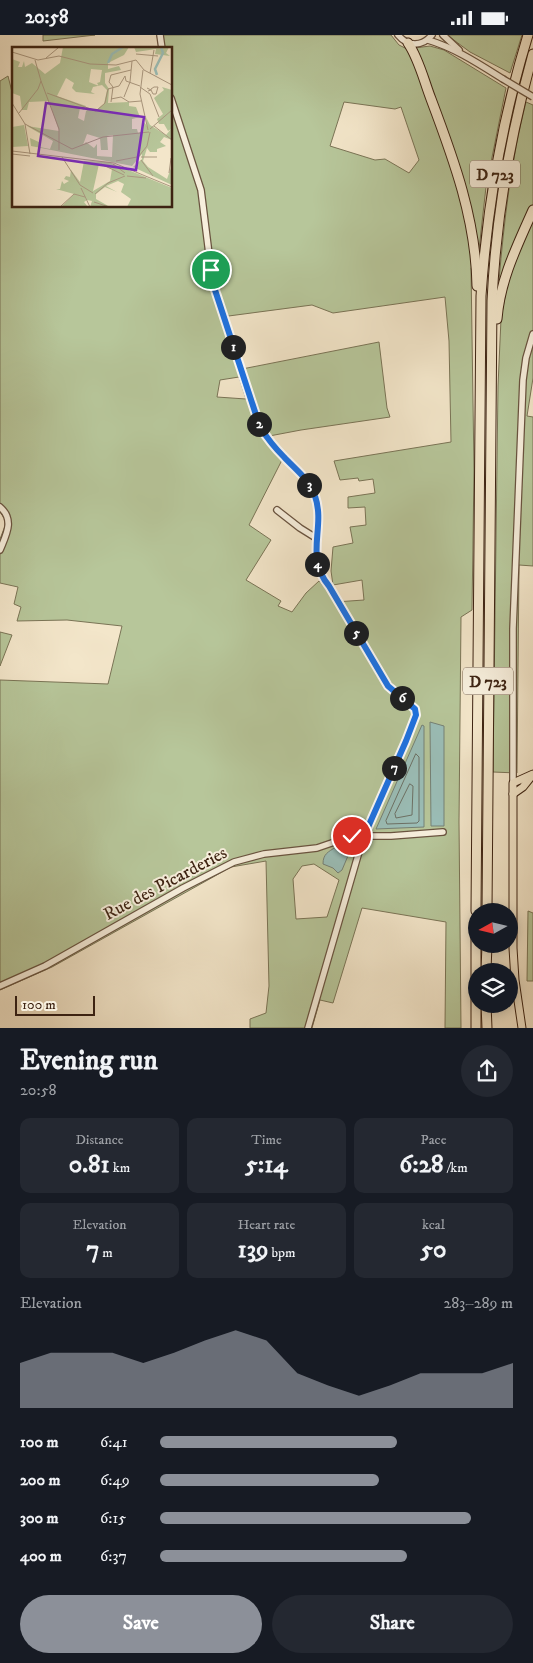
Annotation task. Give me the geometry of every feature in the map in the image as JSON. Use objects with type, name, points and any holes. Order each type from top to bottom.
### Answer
[{"type":"highway","name":"D 723","points":[[476,903],[481,316],[485,247],[495,173],[507,112],[528,35]]},
{"type":"highway","points":[[408,43],[426,86],[462,186],[472,236],[476,264],[477,307],[481,316]]},
{"type":"highway","name":"D 723","points":[[487,903],[490,358],[494,267],[504,183],[518,109],[533,54]]},
{"type":"highway","points":[[490,358],[496,347],[498,308],[502,283],[533,210]]},
{"type":"highway","points":[[476,953],[476,1028]]},
{"type":"highway","points":[[486,1013],[487,1028]]},
{"type":"main road","points":[[522,1028],[515,980],[513,948],[513,783],[533,775]]},
{"type":"main road","points":[[513,794],[523,787],[533,775]]},
{"type":"street","points":[[398,35],[408,43],[418,44],[430,37],[440,44],[464,55],[533,97]]},
{"type":"street","points":[[443,35],[464,55]]},
{"type":"street","points":[[172,101],[200,191],[215,290],[260,427],[270,441],[307,481],[315,496],[318,512],[316,563],[321,577],[329,586],[388,686],[412,705],[416,715],[364,835],[308,1028]]},
{"type":"street","points":[[513,783],[513,629],[522,380],[533,334]]},
{"type":"street","points":[[0,507],[8,518],[9,526],[0,550]]},
{"type":"street","points":[[277,510],[316,538]]},
{"type":"street","name":"Rue des Picarderies","points":[[0,986],[45,966],[183,888],[234,863],[264,854],[317,848],[341,839],[364,835],[391,836],[443,832]]},
{"type":"green space","points":[[43,35],[95,35],[43,41]]},
{"type":"green space","points":[[157,35],[391,35],[399,45],[407,49],[430,46],[444,50],[506,88],[486,187],[478,258],[471,268],[474,470],[472,610],[461,617],[459,822],[461,1028],[445,1028],[446,922],[362,908],[333,1003],[320,1000],[312,1028],[250,1028],[250,1019],[266,1013],[269,986],[266,861],[231,867],[52,967],[0,990],[0,680],[108,684],[122,626],[67,620],[17,621],[21,607],[14,604],[18,587],[0,583],[0,539],[5,526],[5,519],[0,512],[0,81],[8,76],[12,92],[12,207],[172,207],[172,47],[159,47]],"holes":[[[344,102],[395,109],[401,107],[419,160],[409,173],[385,159],[375,160],[330,146]],[[445,297],[449,341],[451,442],[334,461],[340,480],[358,478],[359,481],[373,479],[375,493],[348,497],[348,508],[365,507],[366,525],[350,527],[353,543],[333,547],[331,571],[333,585],[362,580],[364,600],[335,602],[319,581],[306,593],[292,612],[278,606],[281,601],[246,580],[271,540],[249,525],[282,460],[264,437],[390,417],[387,408],[379,342],[237,370],[221,317],[312,305],[333,313]],[[239,377],[246,399],[217,397],[220,380]],[[314,864],[339,880],[327,917],[296,919],[293,879],[302,866]]]},
{"type":"green space","points":[[447,35],[522,35],[510,73],[470,52]]},
{"type":"green space","points":[[526,102],[533,105],[533,378],[527,416],[533,417],[533,566],[519,565],[517,773],[493,772],[498,386],[501,319],[507,285],[499,281],[509,191],[516,146]]},
{"type":"green space","points":[[0,632],[12,635],[0,666]]},
{"type":"green space","points":[[528,911],[533,913],[533,981],[527,981]]},
{"type":"water","points":[[430,722],[444,726],[444,826],[431,826]]},
{"type":"water","points":[[422,725],[424,726],[424,827],[376,829]]},
{"type":"water","points":[[336,847],[346,847],[350,851],[342,870],[338,873],[333,868],[323,864],[328,852]]},
{"type":"route","points":[[211,270],[215,290],[260,427],[283,457],[307,481],[315,496],[318,512],[316,563],[321,577],[329,586],[388,686],[415,709],[416,715],[406,741],[365,834],[352,836]]}]
